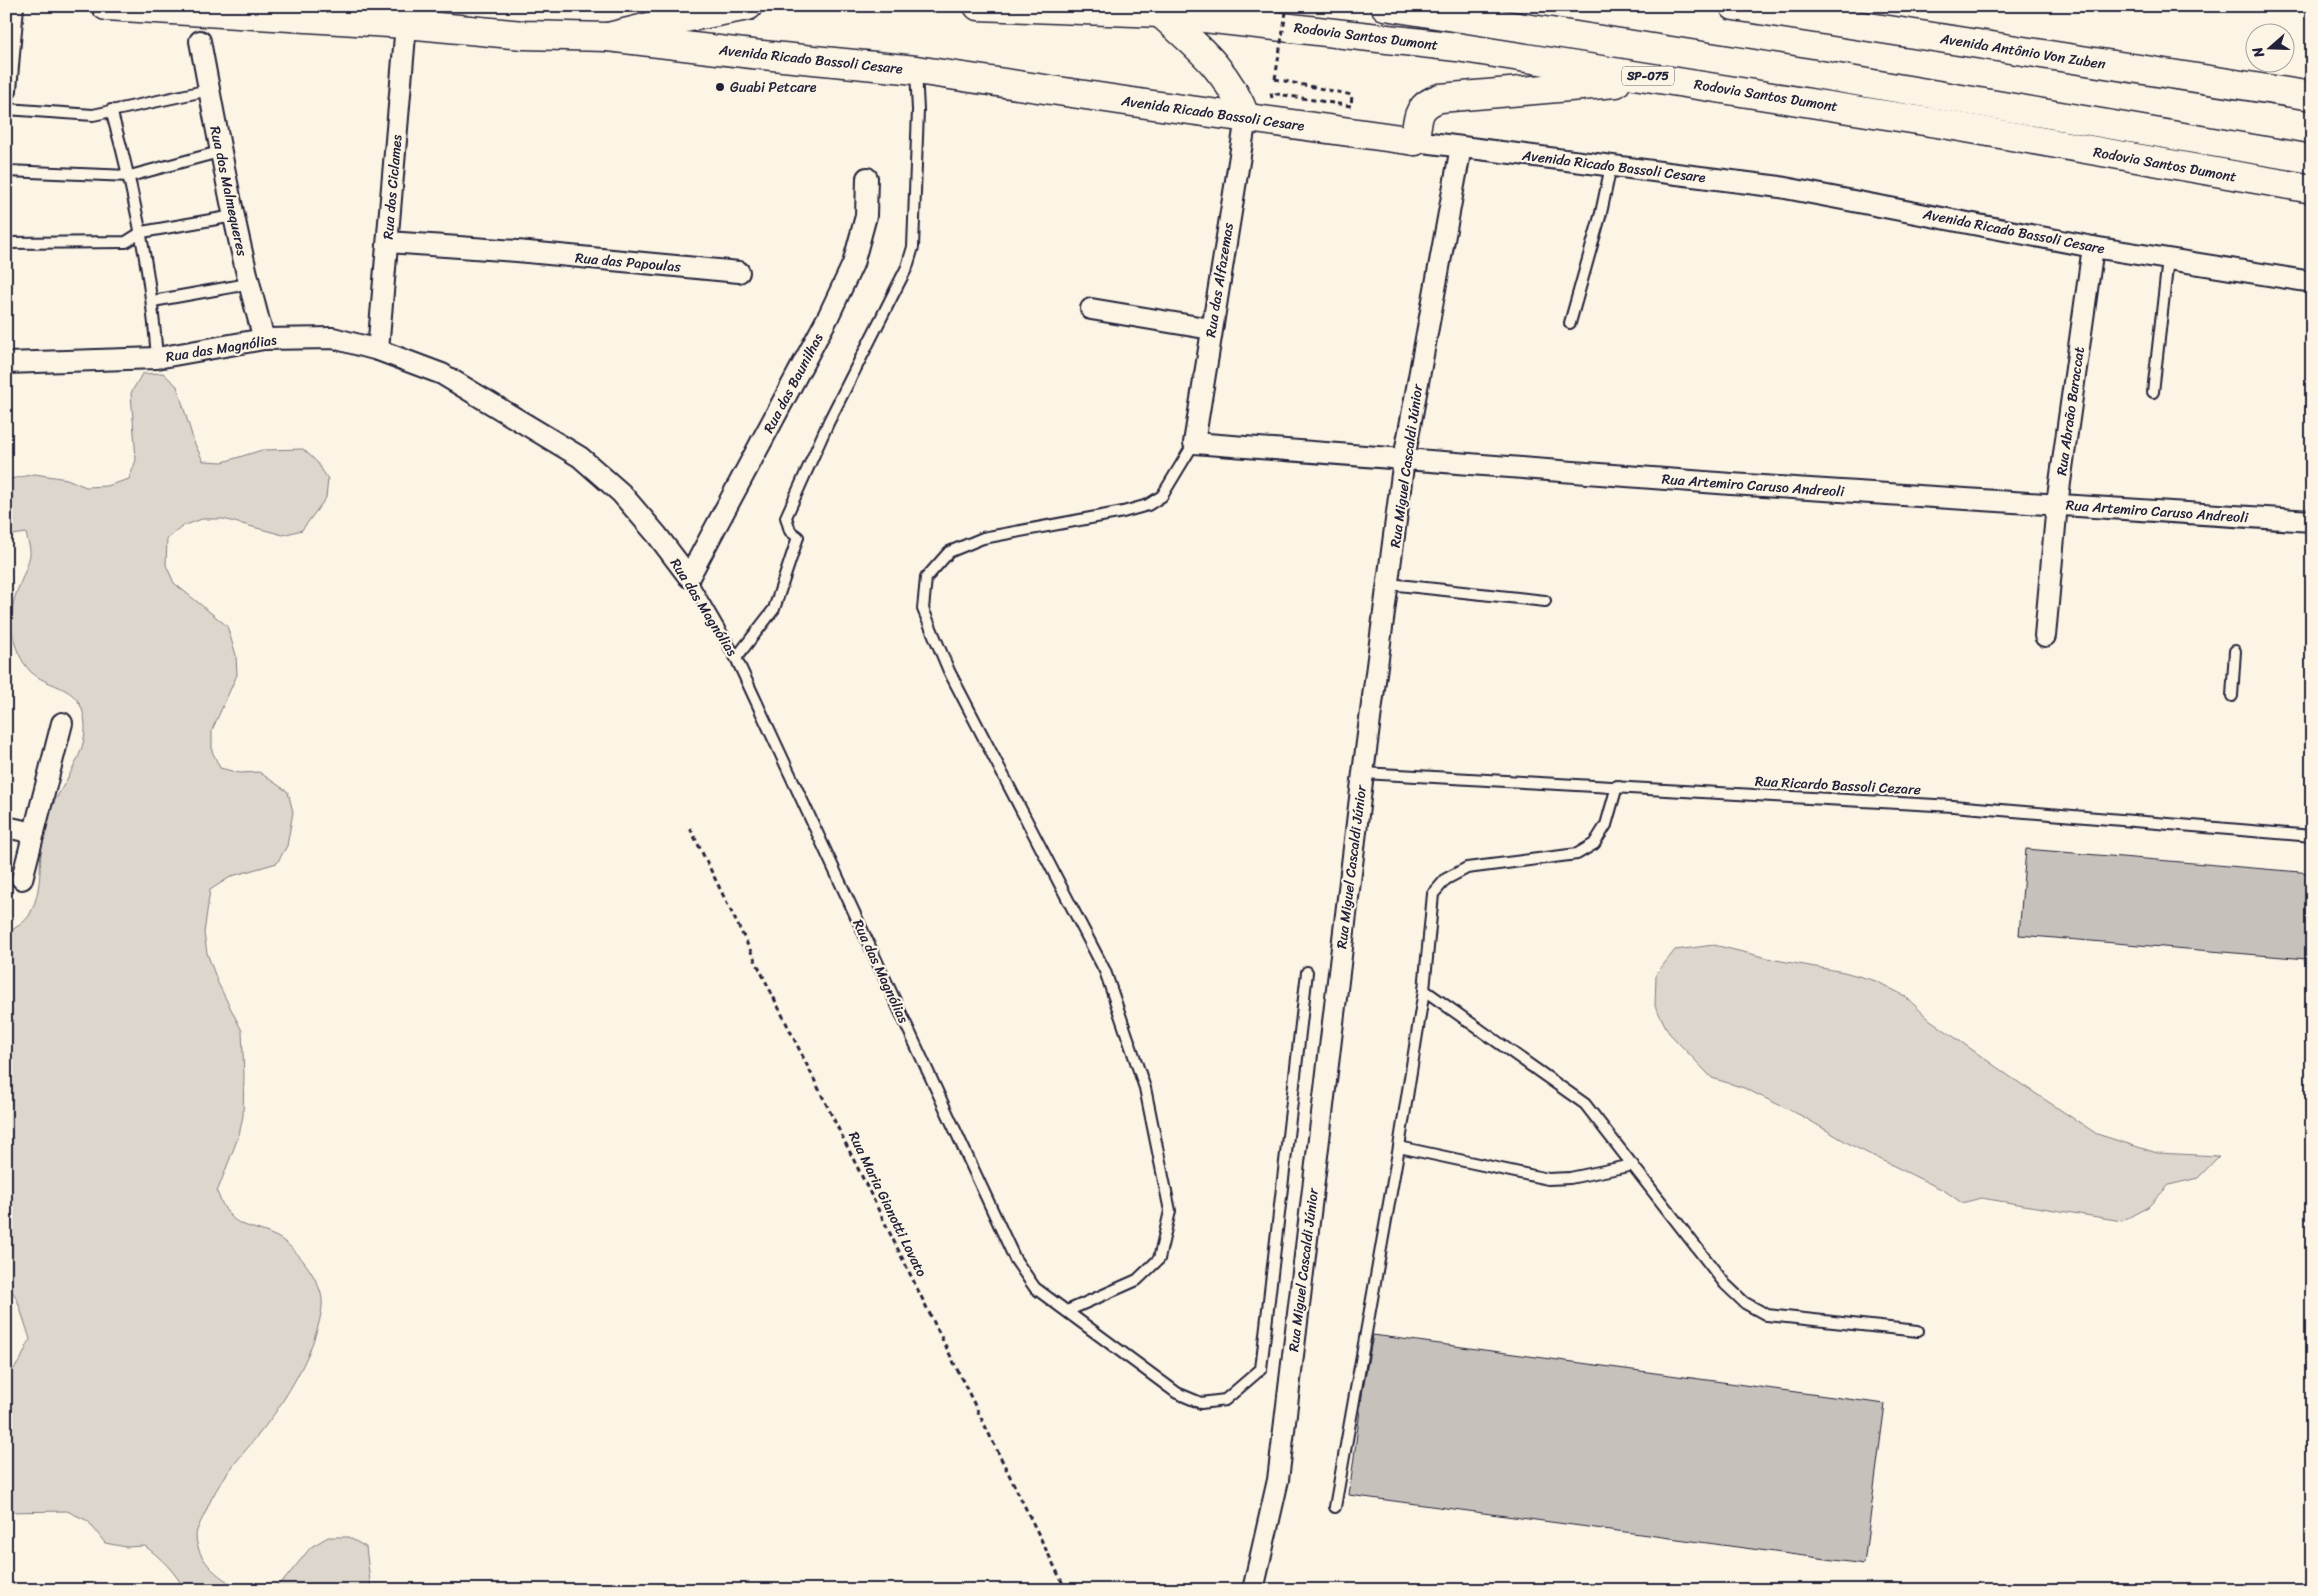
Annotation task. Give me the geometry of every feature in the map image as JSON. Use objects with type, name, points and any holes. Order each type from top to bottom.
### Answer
[{"type":"main road","name":"Avenida Ricado Bassoli Cesare","points":[[106,6],[406,24],[523,35],[608,37],[752,54],[916,70],[1415,141]]},
{"type":"main road","points":[[608,37],[685,18],[748,6]]},
{"type":"main road","name":"Rodovia Santos Dumont","points":[[978,6],[1160,13],[1457,47],[1943,124],[2312,189]]},
{"type":"main road","name":"Rodovia Santos Dumont","points":[[1385,6],[1781,69],[2312,159]]},
{"type":"main road","name":"Avenida Antônio Von Zuben","points":[[1734,6],[1863,16],[2312,96]]},
{"type":"main road","points":[[1160,13],[1200,48],[1228,80],[1246,118]]},
{"type":"main road","points":[[1415,141],[1420,111],[1429,102],[1440,98],[1656,78]]},
{"type":"street","points":[[6,90],[13,6]]},
{"type":"street","name":"Rua dos Ciclames","points":[[378,350],[406,24]]},
{"type":"street","name":"Rua dos Malmequeres","points":[[200,41],[219,152],[248,284],[264,339]]},
{"type":"street","name":"Rua das Alfazemas","points":[[1194,443],[1246,118]]},
{"type":"street","name":"Avenida Ricado Bassoli Cesare","points":[[1415,141],[1780,187],[2093,247],[2312,282]]},
{"type":"street","name":"Rua Miguel Cascaldi Júnior","points":[[1253,1590],[1278,1480],[1363,773],[1404,460],[1461,147]]},
{"type":"street","name":"Rua das Baunilhas","points":[[689,577],[828,317],[853,264],[866,216],[867,178]]},
{"type":"street","name":"Rua das Papoulas","points":[[388,242],[517,251],[739,272]]},
{"type":"street","name":"Rua Abraão Baraccat","points":[[2045,636],[2057,504],[2093,247]]},
{"type":"street","points":[[1091,309],[1211,329]]},
{"type":"street","name":"Rua das Magnólias","points":[[6,363],[157,358],[264,339],[333,338],[378,350],[442,374],[580,457],[621,493],[657,534],[689,577]]},
{"type":"street","name":"Rua Artemiro Caruso Andreoli","points":[[1194,443],[1731,484],[2312,521]]},
{"type":"street","points":[[22,879],[62,723]]},
{"type":"street","points":[[6,826],[34,834]]},
{"type":"lane","points":[[736,658],[774,609],[798,537],[790,530],[786,517],[829,421],[907,268],[913,247],[918,110],[916,70]]},
{"type":"lane","points":[[6,108],[93,114],[209,90]]},
{"type":"lane","points":[[111,110],[130,176],[142,232],[153,301],[157,358]]},
{"type":"lane","points":[[6,171],[130,176],[219,152]]},
{"type":"lane","points":[[1570,324],[1601,213],[1611,166]]},
{"type":"lane","points":[[6,244],[126,242],[142,232],[234,216]]},
{"type":"lane","points":[[2153,392],[2168,259]]},
{"type":"lane","points":[[153,301],[248,284]]},
{"type":"lane","points":[[1067,1311],[1137,1280],[1160,1259],[1170,1211],[1145,1088],[1105,970],[949,671],[923,609],[926,578],[949,552],[983,538],[1123,512],[1148,505],[1162,496],[1194,443]]},
{"type":"lane","name":"Rua das Magnólias","points":[[689,577],[736,658],[1011,1250],[1024,1274],[1035,1288],[1178,1393],[1201,1403],[1225,1400],[1261,1369],[1307,972]]},
{"type":"lane","points":[[1389,584],[1545,600]]},
{"type":"lane","points":[[2232,696],[2235,651]]},
{"type":"lane","name":"Rua Ricardo Bassoli Cezare","points":[[1363,773],[1954,806],[2312,836]]},
{"type":"lane","points":[[1335,1507],[1399,1147],[1424,990],[1434,894],[1446,879],[1467,868],[1577,854],[1594,844],[1606,825],[1617,786]]},
{"type":"lane","points":[[1424,990],[1584,1104],[1725,1284],[1745,1303],[1767,1315],[1918,1331]]},
{"type":"lane","points":[[1399,1147],[1548,1178],[1570,1178],[1633,1165]]},
{"type":"path","points":[[1275,120],[1271,93],[1351,106],[1352,96],[1276,79],[1287,6]]},
{"type":"path","name":"Rua Maria Gianotti Lovato","points":[[690,828],[1066,1590]]},
{"type":"shaded area","points":[[163,373],[177,386],[194,442],[203,461],[223,462],[262,450],[303,449],[317,462],[328,479],[326,498],[302,530],[283,535],[223,519],[202,519],[183,526],[167,539],[166,565],[174,583],[227,626],[236,655],[237,675],[212,730],[212,751],[220,768],[240,773],[259,772],[288,792],[293,812],[287,846],[277,863],[232,876],[210,890],[204,933],[207,953],[218,983],[242,1031],[243,1116],[239,1135],[217,1192],[228,1214],[234,1220],[277,1237],[299,1255],[317,1282],[322,1299],[316,1333],[298,1374],[275,1413],[220,1484],[196,1533],[197,1545],[206,1562],[219,1576],[244,1590],[185,1590],[167,1566],[145,1546],[126,1547],[105,1543],[88,1521],[67,1511],[6,1512],[6,1379],[21,1359],[30,1339],[17,1299],[6,1282],[6,933],[26,920],[35,903],[38,892],[44,829],[56,799],[79,755],[84,741],[85,725],[82,709],[78,701],[66,691],[44,681],[31,672],[22,660],[15,645],[11,622],[13,602],[30,553],[26,533],[6,536],[6,480],[35,474],[67,479],[86,487],[107,486],[129,479],[136,460],[131,393],[142,374]]},
{"type":"shaded area","points":[[1714,945],[1776,960],[1844,972],[1876,981],[1905,996],[1929,1019],[2009,1076],[2097,1134],[2157,1153],[2219,1156],[2198,1178],[2169,1185],[2148,1207],[2122,1221],[1981,1198],[1962,1203],[1945,1191],[1853,1146],[1802,1116],[1744,1088],[1712,1078],[1669,1033],[1655,1006],[1656,974],[1675,950]]},
{"type":"shaded area","points":[[328,1537],[348,1537],[366,1547],[371,1590],[271,1590],[285,1579],[311,1547]]},
{"type":"building","points":[[2026,849],[2312,873],[2307,959],[2019,935]]},
{"type":"building","points":[[1373,1335],[1885,1404],[1864,1564],[1349,1495],[1363,1388]]},
{"type":"place","name":"Guabi Petcare","points":[[720,87]]}]
